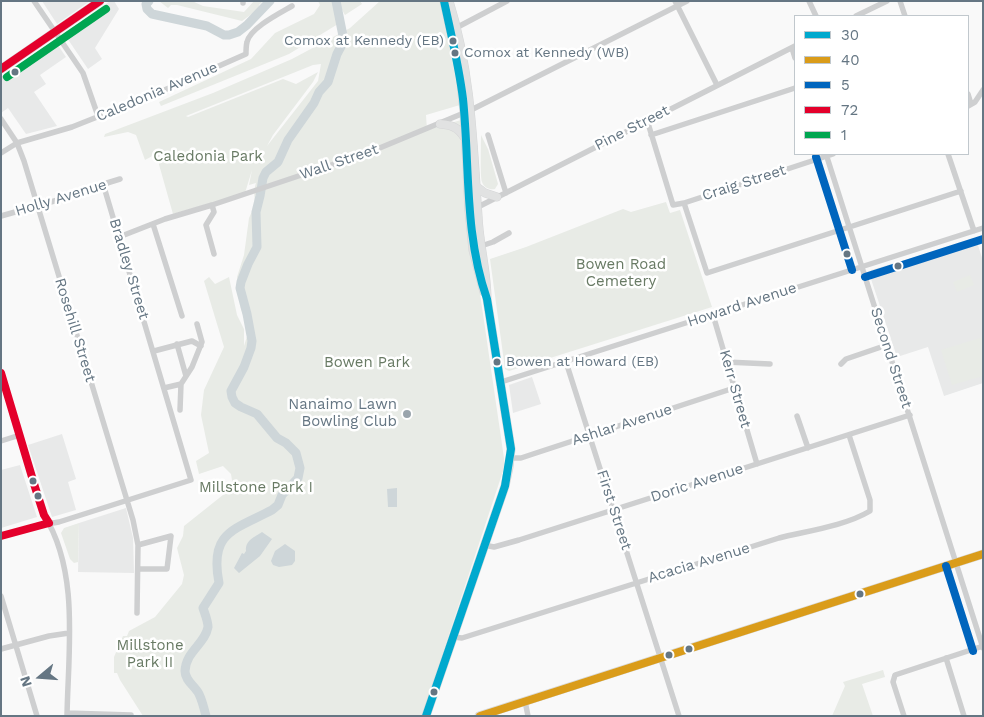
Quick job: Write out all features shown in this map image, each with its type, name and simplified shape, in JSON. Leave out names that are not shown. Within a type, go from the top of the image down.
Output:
[{"type":"main road","points":[[1,70],[100,1]]},
{"type":"main road","points":[[426,716],[504,486],[510,458],[511,441],[487,299],[487,280],[481,246],[464,58],[444,1]]},
{"type":"main road","points":[[449,1],[454,29]]},
{"type":"main road","points":[[468,111],[466,138],[469,210],[474,250],[482,288],[487,299]]},
{"type":"main road","points":[[440,124],[458,128],[466,138]]},
{"type":"main road","points":[[477,186],[485,193],[497,197]]},
{"type":"main road","points":[[479,716],[983,554]]},
{"type":"street","points":[[34,1],[83,73],[98,116]]},
{"type":"street","points":[[454,29],[507,1]]},
{"type":"street","name":"Wall Street","points":[[119,237],[188,211],[277,184],[370,152],[440,124],[676,4],[686,1]]},
{"type":"street","points":[[809,1],[816,15]]},
{"type":"street","points":[[858,15],[887,1]]},
{"type":"street","points":[[900,1],[905,15]]},
{"type":"street","points":[[676,4],[717,85]]},
{"type":"street","name":"Caledonia Avenue","points":[[1,153],[17,143],[60,131],[246,54],[246,42],[250,35],[261,25],[292,6]]},
{"type":"street","name":"Pine Street","points":[[469,210],[794,47]]},
{"type":"street","points":[[651,135],[794,88]]},
{"type":"street","points":[[969,105],[976,102],[983,90]]},
{"type":"street","name":"Rosehill Street","points":[[1,119],[17,143],[24,161],[127,501],[138,545],[137,613]]},
{"type":"street","points":[[647,120],[672,205],[684,204],[707,273],[961,191]]},
{"type":"street","points":[[488,135],[506,193]]},
{"type":"street","name":"Craig Street","points":[[684,204],[826,155]]},
{"type":"street","name":"Second Street","points":[[829,155],[849,227],[983,647]]},
{"type":"street","points":[[948,155],[974,231]]},
{"type":"street","name":"Holly Avenue","points":[[1,216],[104,187],[107,183],[120,178]]},
{"type":"street","name":"Bradley Street","points":[[104,187],[191,480],[127,501]]},
{"type":"street","points":[[212,205],[214,212],[206,225],[214,254]]},
{"type":"street","points":[[153,224],[182,316]]},
{"type":"street","name":"Howard Avenue","points":[[501,382],[983,228]]},
{"type":"street","points":[[481,246],[509,233]]},
{"type":"street","name":"Kerr Street","points":[[713,315],[757,464]]},
{"type":"street","points":[[180,410],[181,384],[202,342],[197,324]]},
{"type":"street","points":[[154,351],[192,341],[200,346]]},
{"type":"street","points":[[177,344],[186,376]]},
{"type":"street","points":[[841,364],[846,359],[887,345]]},
{"type":"street","name":"First Street","points":[[566,362],[679,716]]},
{"type":"street","points":[[726,362],[770,364]]},
{"type":"street","points":[[1,372],[3,384],[44,515],[54,532],[67,576],[69,594],[67,714],[132,715]]},
{"type":"street","points":[[164,388],[181,384]]},
{"type":"street","name":"Ashlar Avenue","points":[[510,458],[521,458],[734,388]]},
{"type":"street","name":"Doric Avenue","points":[[484,545],[496,547],[910,415]]},
{"type":"street","points":[[797,416],[808,448]]},
{"type":"street","points":[[1,440],[20,435]]},
{"type":"street","name":"Acacia Avenue","points":[[453,637],[462,638],[779,538],[826,527],[870,511],[870,500],[849,435]]},
{"type":"street","points":[[1,536],[59,522],[127,501]]},
{"type":"street","points":[[138,545],[171,536],[167,570],[139,569]]},
{"type":"street","points":[[1,596],[37,716]]},
{"type":"street","points":[[1,649],[69,633]]},
{"type":"street","points":[[904,716],[894,687],[894,677],[898,674],[983,647]]},
{"type":"street","points":[[946,658],[964,716]]},
{"type":"street","points":[[526,701],[528,716]]},
{"type":"shaded area","points":[[42,1],[90,1],[57,24]]},
{"type":"shaded area","points":[[110,1],[114,1],[119,9],[95,48],[102,59],[88,69],[65,35]]},
{"type":"shaded area","points":[[55,41],[66,57],[40,75],[46,84],[34,92],[57,126],[26,134],[8,108],[1,113],[1,77]]},
{"type":"shaded area","points":[[976,239],[983,261],[983,383],[944,396],[928,347],[897,357],[869,273],[871,270]]},
{"type":"shaded area","points":[[532,377],[541,404],[513,413],[509,385]]},
{"type":"shaded area","points":[[62,434],[76,479],[68,482],[76,510],[52,517],[28,445]]},
{"type":"shaded area","points":[[20,465],[37,517],[1,528],[1,470]]},
{"type":"shaded area","points":[[397,488],[397,507],[388,507],[387,489]]},
{"type":"shaded area","points":[[126,508],[133,538],[134,573],[78,572],[79,523]]},
{"type":"shaded area","points":[[262,532],[272,539],[260,556],[239,573],[234,568],[242,553],[244,554],[246,551],[247,544]]},
{"type":"shaded area","points":[[285,544],[295,551],[295,561],[292,565],[279,567],[273,565],[271,561],[275,551]]},
{"type":"green space","points":[[159,1],[192,1],[203,6],[244,12],[254,1],[263,1],[259,5],[260,8],[242,21],[177,5],[171,5],[168,8]]},
{"type":"green space","points":[[318,1],[333,1],[338,24],[289,54],[161,106],[159,102],[251,59],[275,33],[314,14],[320,5]]},
{"type":"green space","points":[[340,1],[360,1],[362,4],[345,15]]},
{"type":"green space","name":"Bowen Park","points":[[380,1],[442,1],[459,61],[460,105],[426,115],[427,130],[461,120],[462,170],[505,465],[422,716],[143,716],[117,673],[114,673],[114,657],[123,636],[127,636],[129,631],[155,617],[182,584],[184,575],[177,548],[183,536],[184,526],[233,487],[231,474],[223,466],[199,474],[196,461],[209,453],[201,415],[204,390],[224,347],[204,281],[209,277],[215,284],[229,277],[237,315],[244,329],[244,346],[248,333],[247,324],[241,309],[237,277],[244,255],[249,218],[255,205],[254,190],[256,183],[249,185],[252,170],[245,193],[173,214],[156,154],[145,160],[136,135],[128,132],[104,137],[105,134],[213,93],[292,59],[350,28]],"holes":[[[321,64],[318,81],[267,146],[273,135],[313,82],[318,72],[296,84],[283,79],[188,117],[186,116],[313,65]]]},
{"type":"green space","points":[[481,135],[488,149],[498,184],[495,189],[487,188],[482,182]]},
{"type":"green space","name":"Bowen Road Cemetery","points":[[666,202],[670,213],[680,210],[712,307],[509,371],[505,369],[490,259],[623,209],[631,212]]},
{"type":"green space","points":[[970,275],[974,285],[957,292],[953,282]]},
{"type":"green space","points":[[983,337],[983,376],[952,385],[941,350]]},
{"type":"green space","points":[[79,523],[78,562],[74,563],[70,559],[61,533],[64,528]]},
{"type":"green space","points":[[883,670],[885,677],[862,684],[873,716],[832,716],[845,686],[843,682]]},
{"type":"waterway","points":[[149,1],[146,4],[147,9],[152,14],[207,26],[224,35],[238,32],[270,1]]},
{"type":"waterway","points":[[206,716],[199,694],[185,675],[185,671],[189,658],[208,627],[203,608],[219,583],[217,566],[221,543],[236,528],[272,510],[278,505],[282,495],[298,478],[300,468],[296,453],[286,443],[277,438],[257,414],[235,403],[231,391],[244,367],[251,348],[252,341],[240,288],[248,264],[257,247],[256,212],[263,178],[266,172],[278,162],[288,140],[314,103],[319,92],[328,82],[337,54],[344,41],[336,1]]},
{"type":"transit line","name":"72","points":[[1,69],[100,1]]},
{"type":"transit line","name":"30","points":[[426,716],[505,486],[511,449],[487,299],[480,274],[471,225],[463,99],[444,1]]},
{"type":"transit line","name":"1","points":[[7,77],[106,9]]},
{"type":"transit line","name":"5","points":[[816,157],[852,270]]},
{"type":"transit line","name":"5","points":[[865,277],[983,239]]},
{"type":"transit line","name":"72","points":[[1,373],[35,487],[44,515],[49,523]]},
{"type":"transit line","name":"72","points":[[1,536],[49,523]]},
{"type":"transit line","name":"40","points":[[480,716],[983,554]]},
{"type":"transit line","name":"5","points":[[946,566],[973,651]]},
{"type":"place","name":"Comox at Kennedy (EB)","points":[[453,41]]},
{"type":"place","name":"Comox at Kennedy (WB)","points":[[455,53]]},
{"type":"place","name":"Bowen at Howard (EB)","points":[[497,362]]},
{"type":"place","name":"Nanaimo Lawn Bowling Club","points":[[407,414]]},
{"type":"park label","name":"Caledonia Park","points":[[208,157]]},
{"type":"park label","name":"Millstone Park I","points":[[256,488]]},
{"type":"park label","name":"Millstone Park II","points":[[150,654]]}]
